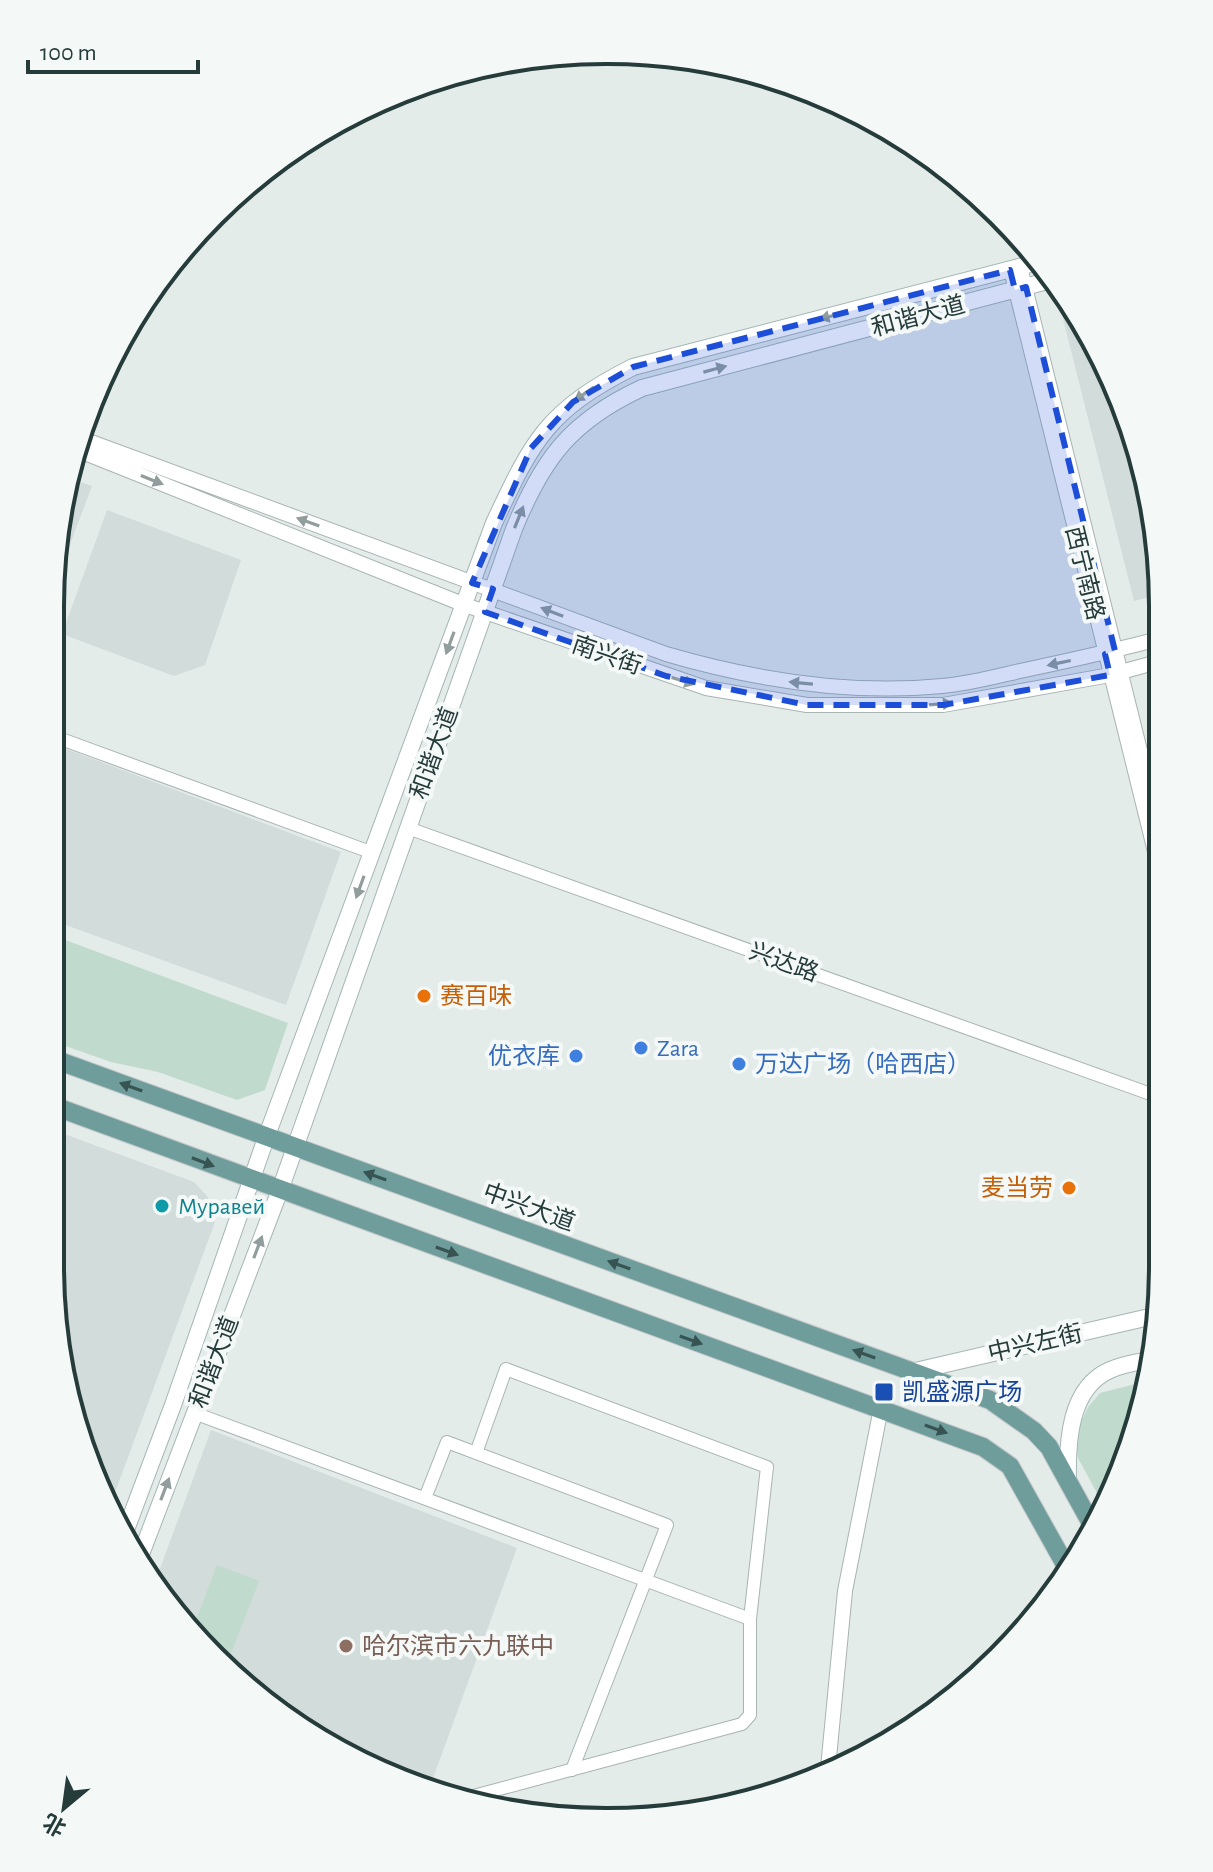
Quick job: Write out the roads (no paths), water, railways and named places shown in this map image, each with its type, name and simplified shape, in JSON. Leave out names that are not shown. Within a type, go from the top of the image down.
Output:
[{"type":"main road","name":"和谐大道","points":[[129,1522],[266,1138],[494,523],[531,448],[558,416],[594,387],[633,367],[1028,265]]},
{"type":"main road","name":"和谐大道","points":[[143,1548],[280,1190],[525,501],[561,443],[602,408],[642,388],[1042,283]]},
{"type":"main road","name":"中兴大道","points":[[64,1063],[990,1400],[1034,1431],[1049,1447],[1087,1516]]},
{"type":"main road","points":[[64,1110],[983,1447],[1010,1466],[1062,1560]]},
{"type":"main road","name":"中兴左街","points":[[911,1372],[1146,1318]]},
{"type":"main road","name":"中兴左街","points":[[1068,1482],[1069,1433],[1091,1384],[1111,1369],[1140,1362]]},
{"type":"street","name":"西宁南路","points":[[1015,269],[1110,652],[1149,826]]},
{"type":"street","name":"南兴街","points":[[90,442],[666,654],[705,666],[785,682],[855,688],[940,686],[1149,642]]},
{"type":"street","name":"南兴街","points":[[86,453],[465,605],[706,688],[807,705],[943,705],[1149,664]]},
{"type":"street","name":"西宁南路","points":[[1115,673],[1149,790]]},
{"type":"street","points":[[64,740],[373,853]]},
{"type":"street","name":"兴达路","points":[[408,828],[1149,1093]]},
{"type":"street","points":[[476,1453],[506,1369],[767,1467],[750,1619],[750,1715],[742,1724],[482,1794]]},
{"type":"street","points":[[829,1760],[845,1591],[881,1408]]},
{"type":"street","points":[[194,1413],[750,1619]]},
{"type":"street","points":[[425,1498],[447,1442],[667,1525],[572,1770]]},
{"type":"place","name":"赛百味","points":[[424,996]]},
{"type":"place","name":"Zara","points":[[641,1048]]},
{"type":"place","name":"优衣库","points":[[576,1056]]},
{"type":"place","name":"万达广场（哈西店）","points":[[739,1064]]},
{"type":"place","name":"麦当劳","points":[[1069,1188]]},
{"type":"place","name":"Муравей","points":[[162,1206]]},
{"type":"place","name":"凯盛源广场","points":[[884,1392]]},
{"type":"place","name":"哈尔滨市六九联中","points":[[346,1646]]}]
